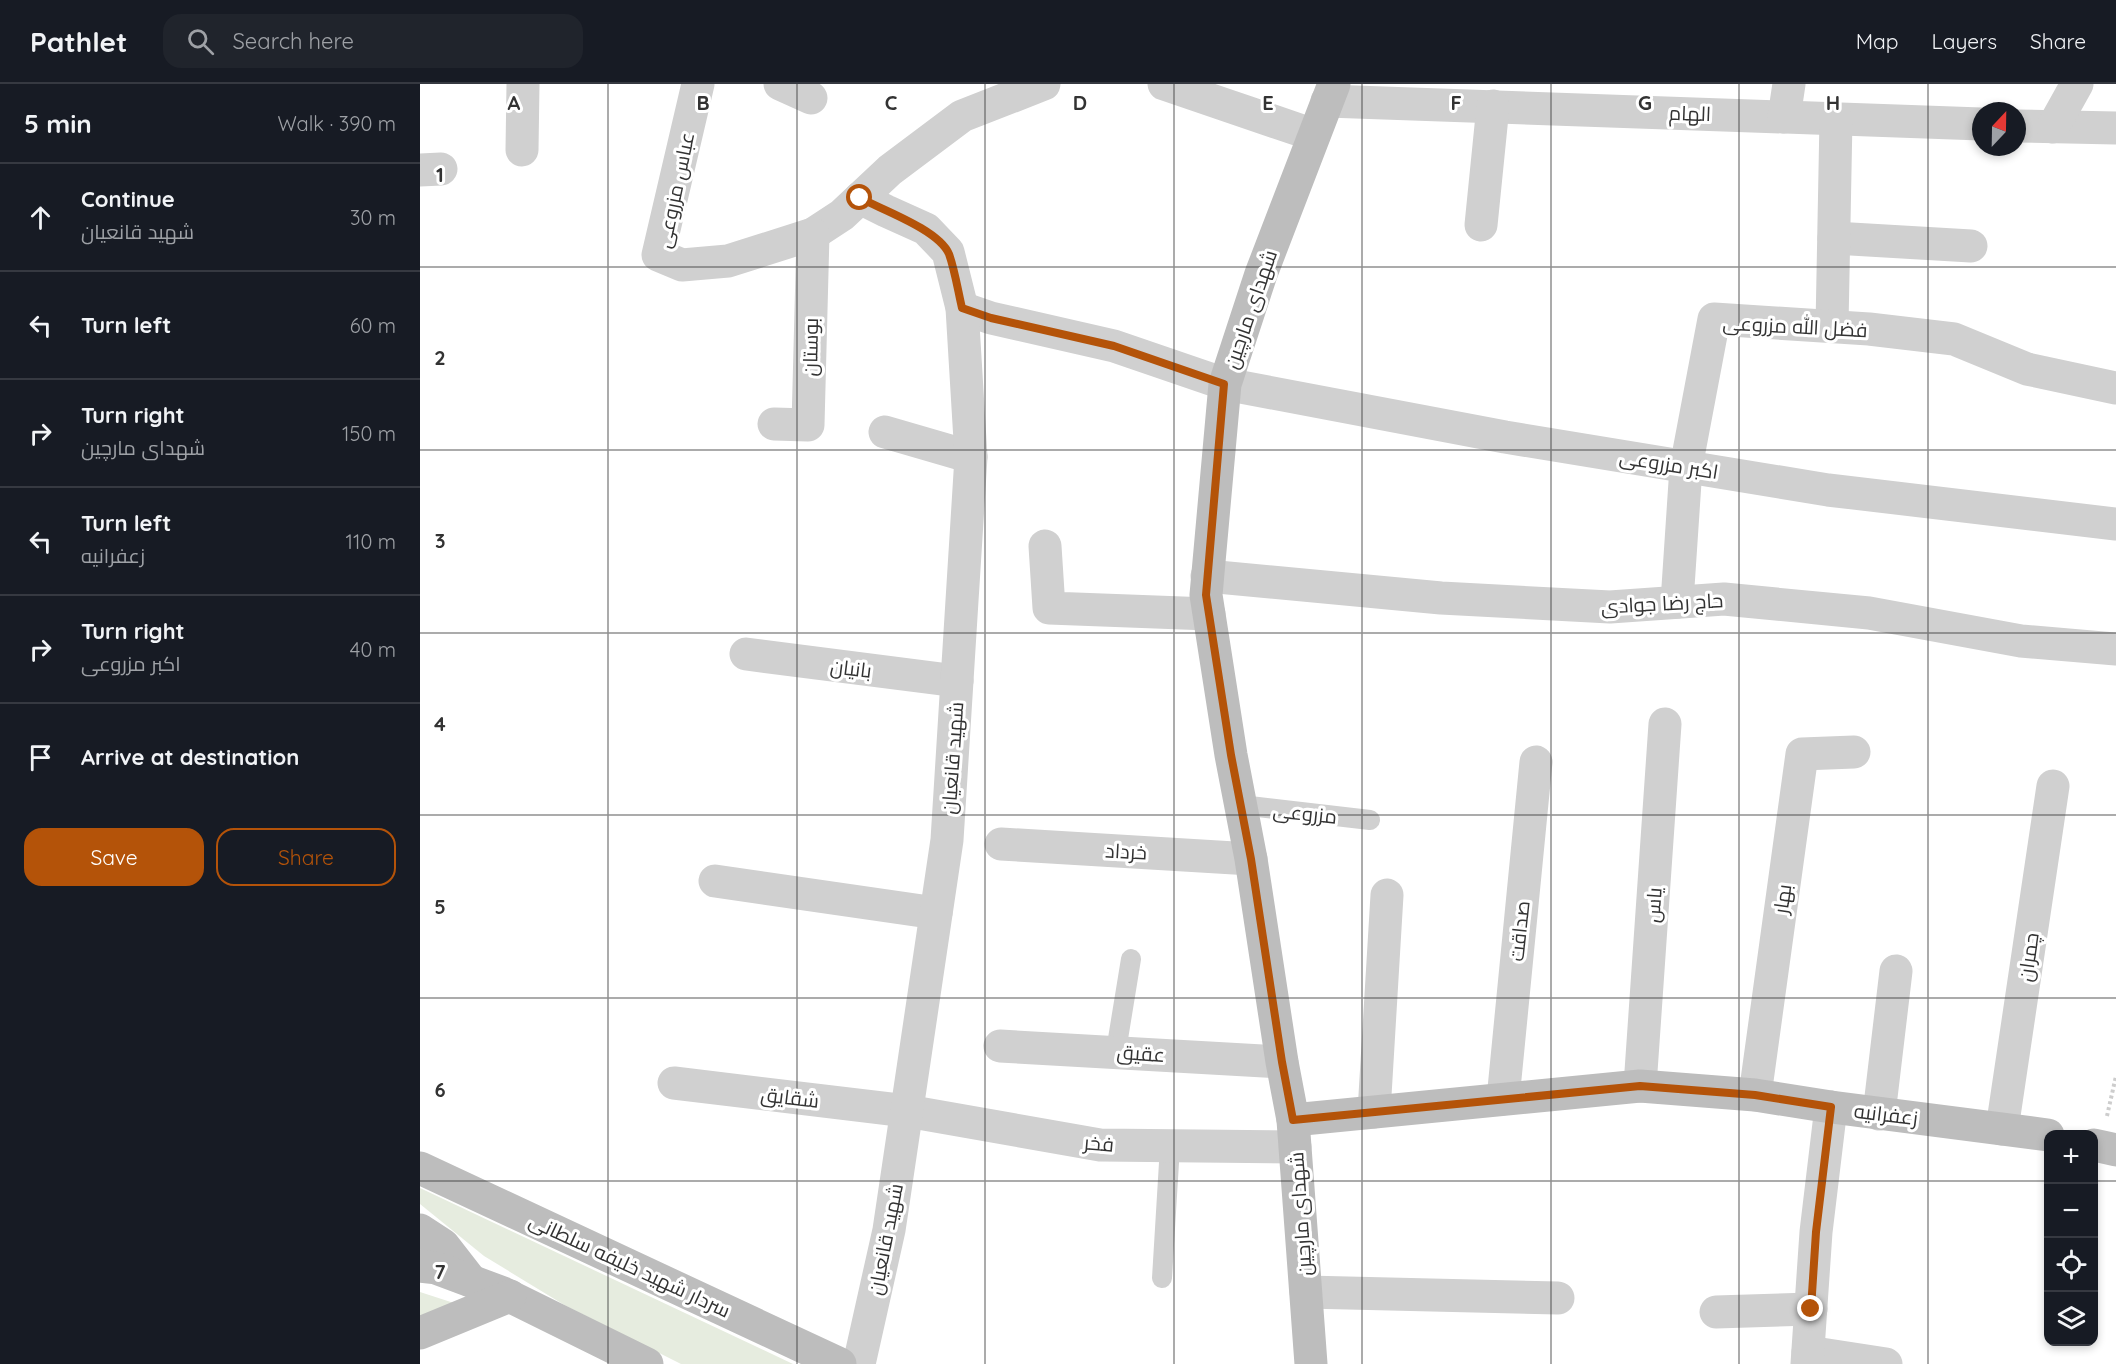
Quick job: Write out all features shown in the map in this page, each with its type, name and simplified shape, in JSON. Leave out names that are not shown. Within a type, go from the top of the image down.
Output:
[{"type":"street","points":[[522,150],[523,84]]},
{"type":"street","name":"عباس مزروعی","points":[[698,84],[658,255],[682,265],[728,261],[813,234],[842,215],[890,170],[962,116],[1044,84]]},
{"type":"street","points":[[780,84],[811,98]]},
{"type":"street","points":[[1164,84],[1314,135]]},
{"type":"street","points":[[1784,117],[1789,84]]},
{"type":"street","points":[[2053,127],[2077,84]]},
{"type":"street","name":"شهدای مارچین","points":[[1311,1364],[1294,1134],[1251,859],[1231,755],[1206,595],[1224,384],[1261,274],[1331,93]]},
{"type":"street","name":"الهام","points":[[1331,93],[1493,106],[1972,124]]},
{"type":"street","points":[[1481,225],[1493,106]]},
{"type":"street","points":[[1832,326],[1836,119]]},
{"type":"street","points":[[2026,126],[2116,128]]},
{"type":"street","name":"شهید قانعیان","points":[[859,1364],[889,1230],[947,840],[971,457],[962,308],[948,252],[926,229],[860,198]]},
{"type":"street","name":"بوستان","points":[[774,424],[808,425],[813,234]]},
{"type":"street","points":[[1834,238],[1971,246]]},
{"type":"street","name":"اکبر مزروعی","points":[[962,308],[991,318],[1114,346],[1224,384],[1505,437],[1828,490],[2116,524]]},
{"type":"street","name":"فضل الله مزروعی","points":[[1677,602],[1686,467],[1714,319],[1832,326],[1954,339],[2027,369],[2116,388]]},
{"type":"street","points":[[885,432],[971,457]]},
{"type":"street","points":[[1045,546],[1049,608],[1209,614]]},
{"type":"street","name":"حاج رضا جوادی","points":[[1207,576],[1440,598],[1610,607],[1724,599],[1869,613],[2021,641],[2116,649]]},
{"type":"street","name":"بانیان","points":[[746,654],[957,681]]},
{"type":"street","name":"یاس","points":[[1640,1086],[1665,724]]},
{"type":"street","name":"بهار","points":[[1755,1095],[1802,754],[1854,752]]},
{"type":"street","name":"صداقت","points":[[1503,1099],[1536,762]]},
{"type":"street","name":"چمران","points":[[2002,1129],[2053,786]]},
{"type":"street","name":"خرداد","points":[[1001,844],[1251,859]]},
{"type":"street","points":[[715,881],[936,913]]},
{"type":"street","points":[[1374,1112],[1387,895]]},
{"type":"street","points":[[1879,1114],[1896,971]]},
{"type":"street","name":"عقیق","points":[[1000,1046],[1282,1062]]},
{"type":"street","name":"شقایق","points":[[674,1083],[907,1111]]},
{"type":"street","name":"زعفرانیه","points":[[1294,1134],[1374,1112],[1640,1086],[1755,1095],[1879,1114],[2044,1134]]},
{"type":"street","points":[[1831,1107],[1816,1232],[1807,1358],[1886,1364]]},
{"type":"street","name":"فخر","points":[[907,1111],[1100,1145],[1170,1146],[1294,1134]]},
{"type":"street","name":"سردار شهید خلیفه سلطانی","points":[[420,1168],[840,1364]]},
{"type":"street","points":[[420,1230],[443,1245],[472,1281]]},
{"type":"street","points":[[420,1266],[436,1268],[510,1296],[648,1364]]},
{"type":"street","points":[[1306,1292],[1558,1298]]},
{"type":"street","points":[[420,1333],[510,1296]]},
{"type":"street","points":[[1716,1312],[1811,1309]]},
{"type":"lane","name":"مزروعی","points":[[1240,805],[1370,820]]},
{"type":"lane","points":[[1116,1051],[1131,959]]},
{"type":"lane","points":[[1162,1278],[1170,1146]]},
{"type":"path","points":[[2103,1147],[2116,1076]]},
{"type":"shaded area","points":[[420,1188],[793,1364],[681,1364],[566,1306],[484,1256],[420,1204]]},
{"type":"shaded area","points":[[420,1292],[460,1305],[420,1321]]},
{"type":"route","points":[[860,198],[926,229],[948,252],[962,308],[991,318],[1114,346],[1224,384],[1206,595],[1293,1120],[1640,1086],[1755,1095],[1831,1107],[1816,1232],[1811,1309]]}]
